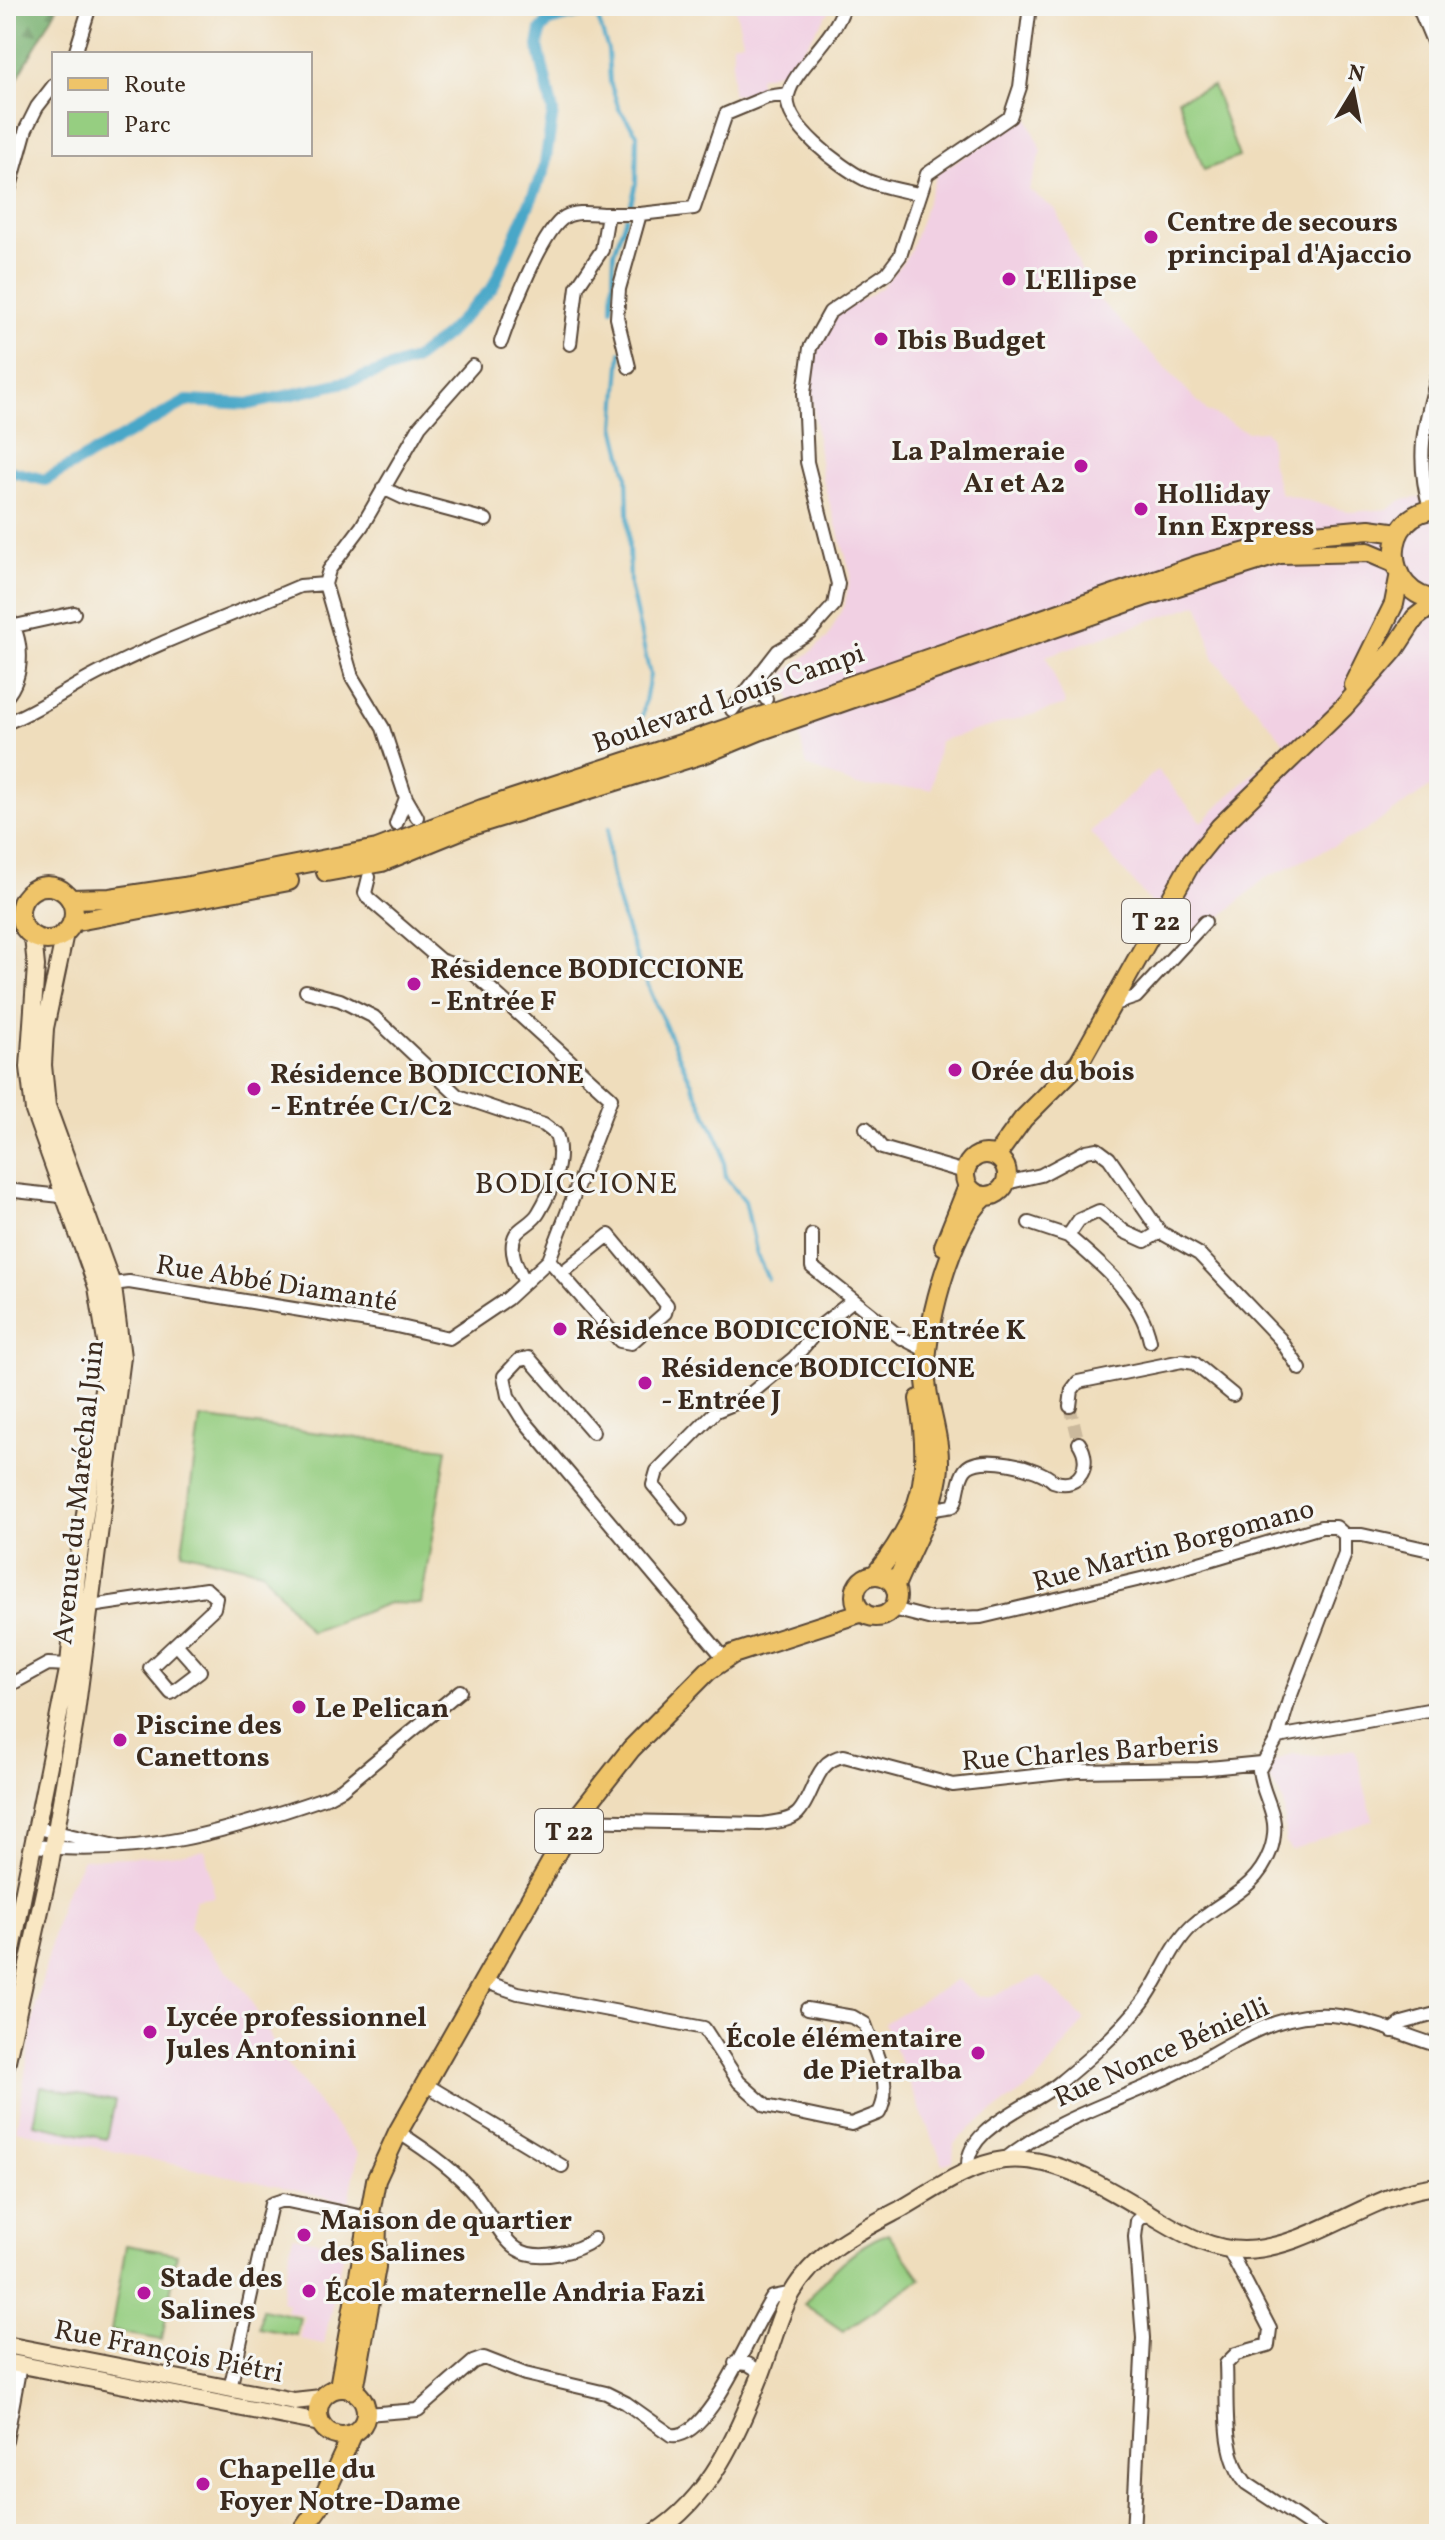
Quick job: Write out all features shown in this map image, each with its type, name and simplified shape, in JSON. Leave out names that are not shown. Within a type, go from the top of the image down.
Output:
[{"type":"main road","points":[[1396,570],[1399,533],[1417,514],[1435,509]]},
{"type":"main road","name":"Boulevard Louis Campi","points":[[70,899],[110,898],[231,879],[377,849],[482,809],[702,737],[1198,565],[1314,534],[1369,529],[1399,533]]},
{"type":"main road","name":"Boulevard Louis Campi","points":[[69,927],[382,862],[468,827],[706,753],[759,731],[1143,597],[1280,554],[1368,552],[1396,570],[1414,593],[1438,600]]},
{"type":"main road","name":"T 22","points":[[1344,707],[1394,604],[1396,570]]},
{"type":"main road","name":"T 22","points":[[996,1156],[1023,1119],[1079,1063],[1191,863],[1220,827],[1344,707],[1394,650],[1415,618],[1438,600]]},
{"type":"main road","points":[[6,928],[50,940],[69,927],[70,899],[64,892],[48,886],[31,890],[14,903],[30,934]]},
{"type":"main road","name":"Avenue du Maréchal Juin","points":[[69,927],[45,1028],[43,1065],[47,1106],[73,1198]]},
{"type":"main road","name":"Avenue du Maréchal Juin","points":[[6,2065],[14,1962],[81,1607],[108,1354],[105,1285],[73,1198],[34,1111],[29,1067],[36,966],[30,934]]},
{"type":"main road","points":[[996,1156],[977,1156],[927,1288],[919,1348],[926,1440],[925,1479],[904,1532],[875,1575],[862,1581],[855,1593],[863,1612],[882,1616],[893,1609],[897,1598],[895,1586],[928,1510],[938,1478],[938,1432],[919,1348],[938,1288],[974,1210],[985,1197],[998,1193],[1006,1183],[1005,1165],[996,1156]]},
{"type":"main road","points":[[966,1179],[985,1197]]},
{"type":"main road","points":[[875,1575],[887,1578],[895,1586]]},
{"type":"main road","name":"Avenue du Maréchal Juin","points":[[6,1980],[54,1841],[84,1666],[81,1607]]},
{"type":"main road","name":"T 22","points":[[346,2389],[368,2218],[376,2180],[398,2132],[575,1820],[631,1749],[708,1671],[725,1659],[863,1612]]},
{"type":"main road","points":[[653,2534],[693,2501],[714,2475],[762,2373],[792,2293],[817,2262],[843,2240],[969,2172],[1004,2160],[1046,2164],[1089,2180],[1187,2236],[1228,2248],[1270,2246],[1385,2201],[1439,2186]]},
{"type":"main road","name":"T 22","points":[[346,2389],[376,2267],[376,2231],[385,2164]]},
{"type":"main road","name":"Rue François Piétri","points":[[6,2345],[294,2401],[321,2398]]},
{"type":"main road","name":"Rue François Piétri","points":[[13,2363],[324,2428]]},
{"type":"main road","points":[[300,2534],[332,2480],[353,2433],[366,2414],[365,2403],[346,2389],[321,2398],[317,2411],[324,2428],[332,2480]]},
{"type":"main road","points":[[324,2428],[340,2436],[353,2433]]},
{"type":"street","points":[[76,52],[90,6]]},
{"type":"street","points":[[844,6],[832,33],[788,94],[788,110],[795,122],[837,163],[867,181],[918,194]]},
{"type":"street","points":[[732,710],[778,651],[826,618],[834,605],[838,584],[807,462],[804,393],[810,348],[830,312],[887,273],[900,256],[927,174],[1010,117],[1020,87],[1030,6]]},
{"type":"street","points":[[1418,6],[1439,56]]},
{"type":"street","points":[[6,201],[26,129],[52,88]]},
{"type":"street","points":[[501,342],[517,298],[555,226],[574,213],[640,214],[694,208],[726,114],[767,97],[788,94]]},
{"type":"street","points":[[570,344],[577,287],[602,250],[608,214]]},
{"type":"street","points":[[629,367],[617,318],[619,289],[640,214]]},
{"type":"street","points":[[417,817],[406,798],[383,728],[352,677],[325,584],[329,570],[362,526],[420,426],[473,366]]},
{"type":"street","points":[[1435,509],[1423,483],[1420,449],[1439,372]]},
{"type":"street","points":[[383,488],[404,498],[486,520]]},
{"type":"street","points":[[6,723],[31,714],[97,674],[140,655],[300,586],[325,584]]},
{"type":"street","points":[[15,626],[74,613]]},
{"type":"street","points":[[6,615],[15,626],[20,672],[6,697]]},
{"type":"street","points":[[755,680],[766,699]]},
{"type":"street","points":[[396,824],[406,798]]},
{"type":"street","points":[[306,991],[340,1000],[374,1017],[458,1096],[544,1125],[556,1134],[560,1159],[538,1214],[516,1235],[513,1259],[525,1282],[549,1260],[611,1098],[471,971],[440,960],[368,898],[365,893],[369,877]]},
{"type":"street","points":[[1112,1005],[1136,997],[1205,922]]},
{"type":"street","points":[[866,1128],[882,1148],[966,1179]]},
{"type":"street","points":[[1006,1183],[1041,1175],[1086,1151],[1097,1149],[1109,1158],[1160,1232],[1199,1254],[1280,1339],[1300,1369]]},
{"type":"street","points":[[6,1190],[73,1198]]},
{"type":"street","points":[[1068,1236],[1079,1220],[1099,1211],[1125,1232],[1145,1241],[1160,1232]]},
{"type":"street","points":[[1029,1223],[1068,1236],[1104,1266],[1146,1325],[1150,1341]]},
{"type":"street","points":[[549,1260],[563,1272],[620,1341],[631,1343],[665,1313],[667,1305],[609,1235],[563,1272]]},
{"type":"street","points":[[812,1235],[812,1267],[852,1301],[919,1348]]},
{"type":"street","name":"Rue Abbé Diamanté","points":[[105,1285],[129,1282],[392,1325],[449,1338],[525,1282]]},
{"type":"street","points":[[681,1519],[653,1485],[657,1471],[716,1411],[743,1400],[794,1358],[824,1323],[852,1301]]},
{"type":"street","points":[[593,1432],[529,1358],[519,1360],[504,1376],[508,1396],[521,1417],[725,1659]]},
{"type":"street","points":[[1070,1406],[1072,1390],[1078,1382],[1182,1361],[1194,1363],[1233,1395]]},
{"type":"street","points":[[928,1510],[953,1506],[966,1468],[975,1462],[1029,1467],[1046,1473],[1053,1481],[1070,1483],[1080,1476],[1086,1465],[1086,1454],[1079,1443]]},
{"type":"street","name":"Rue Martin Borgomano","points":[[893,1609],[932,1619],[981,1617],[1148,1578],[1321,1527],[1336,1527],[1345,1535],[1345,1554],[1278,1737],[1261,1763]]},
{"type":"street","points":[[1345,1535],[1362,1535],[1439,1552]]},
{"type":"street","points":[[81,1607],[206,1589],[216,1598],[214,1608],[177,1645]]},
{"type":"street","points":[[6,1687],[48,1664],[69,1665]]},
{"type":"street","points":[[34,1846],[54,1841],[123,1848],[184,1840],[327,1797],[342,1789],[460,1691]]},
{"type":"street","points":[[1278,1737],[1439,1708]]},
{"type":"street","name":"Rue Charles Barberis","points":[[575,1820],[761,1824],[785,1820],[798,1813],[826,1764],[834,1757],[844,1756],[875,1761],[908,1775],[953,1785],[1078,1771],[1199,1769],[1261,1763]]},
{"type":"street","points":[[969,2172],[968,2155],[985,2130],[1044,2096],[1099,2047],[1142,2003],[1191,1927],[1243,1892],[1260,1875],[1271,1849],[1275,1828],[1273,1807],[1259,1777],[1261,1763]]},
{"type":"street","points":[[38,1828],[54,1841]]},
{"type":"street","points":[[483,1981],[518,1993],[704,2028],[739,2082],[753,2097],[779,2111],[851,2124],[879,2113],[885,2102],[886,2084],[865,2024],[853,2017],[807,2009]]},
{"type":"street","points":[[1392,2031],[1402,2023],[1439,2013]]},
{"type":"street","name":"Rue Nonce Bénielli","points":[[1004,2160],[1030,2138],[1081,2112],[1167,2078],[1258,2030],[1291,2019],[1331,2015],[1357,2019],[1439,2046]]},
{"type":"street","points":[[425,2084],[562,2166]]},
{"type":"street","points":[[398,2132],[444,2165],[474,2192],[517,2249],[534,2254],[581,2249],[594,2239]]},
{"type":"street","points":[[230,2389],[271,2204],[283,2200],[368,2218]]},
{"type":"street","points":[[1133,2534],[1143,2338],[1135,2237],[1137,2221],[1149,2213]]},
{"type":"street","points":[[1228,2248],[1270,2329],[1271,2338],[1268,2345],[1236,2354],[1226,2364],[1231,2454],[1237,2472],[1246,2483],[1323,2534]]},
{"type":"street","points":[[366,2414],[418,2410],[473,2362],[484,2358],[525,2374],[606,2393],[626,2403],[671,2435],[680,2437],[690,2433],[710,2414],[773,2297],[792,2293]]},
{"type":"street","points":[[6,2441],[13,2363]]},
{"type":"street","points":[[735,2363],[748,2364],[762,2373]]},
{"type":"shaded area","points":[[735,6],[833,6],[784,76],[778,72],[759,77],[759,92],[744,96],[732,94],[733,43],[743,41]]},
{"type":"shaded area","points":[[1028,118],[1042,151],[1029,190],[1056,210],[1089,289],[1207,411],[1247,432],[1265,431],[1270,437],[1271,461],[1280,493],[1350,512],[1389,509],[1402,500],[1439,495],[1439,781],[1363,832],[1264,879],[1188,946],[1090,832],[1157,770],[1202,822],[1285,743],[1214,659],[1199,604],[1046,656],[1066,705],[939,741],[932,789],[857,786],[807,766],[784,674],[828,637],[845,603],[851,574],[822,478],[811,384],[817,341],[839,313],[881,288],[909,254],[937,173]]},
{"type":"shaded area","points":[[1355,1749],[1373,1820],[1291,1850],[1285,1842],[1284,1803],[1270,1779],[1268,1769],[1275,1761],[1293,1754],[1315,1756]]},
{"type":"shaded area","name":"Lycée professionnel Jules Antonini","points":[[205,1850],[215,1897],[195,1900],[190,1928],[246,1992],[282,2058],[358,2154],[349,2202],[16,2130],[36,2006],[62,1900],[83,1859]]},
{"type":"shaded area","name":"École élémentaire de Pietralba","points":[[1040,1976],[1085,2020],[1035,2083],[971,2127],[954,2144],[953,2162],[943,2164],[884,2023],[957,1980],[979,1996],[991,1996]]},
{"type":"shaded area","name":"École maternelle Andria Fazi","points":[[293,2236],[344,2246],[324,2344],[299,2339],[304,2315],[286,2311],[288,2303],[281,2301]]},
{"type":"green space","points":[[6,6],[58,6],[6,99]]},
{"type":"green space","points":[[1213,86],[1239,157],[1204,170],[1178,99]]},
{"type":"green space","points":[[200,1418],[447,1449],[421,1604],[389,1603],[310,1632],[262,1571],[182,1552]]},
{"type":"green space","points":[[41,2086],[115,2101],[107,2139],[34,2124]]},
{"type":"green space","points":[[888,2233],[921,2279],[843,2331],[804,2304],[842,2262]]},
{"type":"green space","name":"Stade des Salines","points":[[126,2245],[177,2254],[162,2340],[111,2331]]},
{"type":"green space","points":[[262,2309],[300,2317],[296,2335],[259,2328]]},
{"type":"waterway","points":[[594,6],[608,50],[610,82],[619,109],[637,134],[636,183],[631,204]]},
{"type":"waterway","points":[[6,470],[45,480],[187,401],[251,404],[358,379],[414,360],[446,335],[493,287],[544,170],[553,112],[538,46],[541,30],[549,21],[600,8]]},
{"type":"waterway","points":[[612,309],[614,252],[626,217]]},
{"type":"waterway","points":[[621,352],[615,426],[627,475],[630,585],[650,675],[642,717]]},
{"type":"waterway","points":[[609,828],[609,859],[631,942],[669,1034],[722,1148],[726,1178],[745,1201],[757,1255],[768,1279]]},
{"type":"tunnel","points":[[1070,1406],[1079,1443]]},
{"type":"place","name":"Centre de secours principal d'Ajaccio","points":[[1151,237]]},
{"type":"place","name":"L'Ellipse","points":[[1009,279]]},
{"type":"place","name":"Ibis Budget","points":[[881,339]]},
{"type":"place","name":"La Palmeraie A1 et A2","points":[[1081,466]]},
{"type":"place","name":"Holliday Inn Express","points":[[1141,509]]},
{"type":"place","name":"Résidence BODICCIONE - Entrée F","points":[[414,984]]},
{"type":"place","name":"Orée du bois","points":[[955,1070]]},
{"type":"place","name":"Résidence BODICCIONE - Entrée C1/C2","points":[[254,1089]]},
{"type":"place","name":"Résidence BODICCIONE - Entrée K","points":[[560,1329]]},
{"type":"place","name":"Résidence BODICCIONE - Entrée J","points":[[645,1383]]},
{"type":"place","name":"Le Pelican","points":[[299,1707]]},
{"type":"place","name":"Piscine des Canettons","points":[[120,1740]]},
{"type":"place","name":"Lycée professionnel Jules Antonini","points":[[150,2032]]},
{"type":"place","name":"École élémentaire de Pietralba","points":[[978,2053]]},
{"type":"place","name":"Maison de quartier des Salines","points":[[304,2235]]},
{"type":"place","name":"École maternelle Andria Fazi","points":[[309,2291]]},
{"type":"place","name":"Stade des Salines","points":[[144,2293]]},
{"type":"place","name":"Chapelle du Foyer Notre-Dame","points":[[203,2484]]},
{"type":"district","name":"BODICCIONE","points":[[577,1183]]}]
